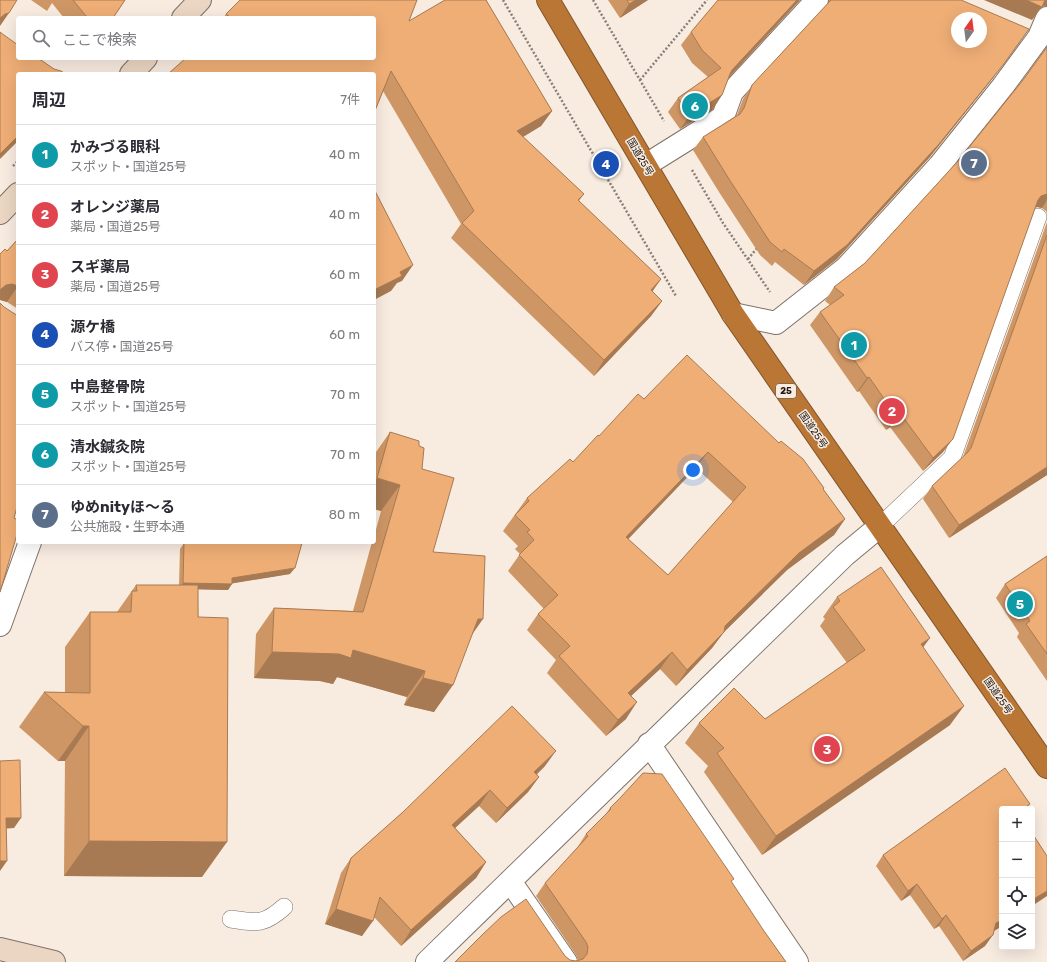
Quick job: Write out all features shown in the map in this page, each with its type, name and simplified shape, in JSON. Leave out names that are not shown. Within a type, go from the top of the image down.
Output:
[{"type":"highway","name":"国道25号","points":[[548,0],[733,314],[1047,767]]},
{"type":"street","points":[[185,16],[200,0]]},
{"type":"street","points":[[646,165],[723,117],[732,92],[817,0]]},
{"type":"street","points":[[733,314],[776,323],[846,268],[940,166],[1044,32],[1017,28]]},
{"type":"street","points":[[133,72],[144,60]]},
{"type":"street","points":[[0,213],[16,196]]},
{"type":"street","points":[[427,962],[649,744],[845,555],[880,526]]},
{"type":"street","points":[[0,625],[29,544]]},
{"type":"street","points":[[649,744],[797,962]]},
{"type":"street","points":[[510,881],[566,962]]},
{"type":"street","points":[[0,949],[54,962]]},
{"type":"lane","points":[[880,526],[952,458],[1038,218]]},
{"type":"lane","points":[[231,919],[250,922],[264,921],[273,916],[284,906]]},
{"type":"path","points":[[503,0],[676,296]]},
{"type":"path","points":[[640,80],[707,0]]},
{"type":"path","points":[[748,259],[763,242]]},
{"type":"building","points":[[0,0],[17,0],[9,13],[0,18]]},
{"type":"building","points":[[73,0],[125,0],[114,16],[86,16]]},
{"type":"building","points":[[240,0],[417,0],[409,21],[445,0],[486,0],[552,111],[517,131],[584,194],[578,200],[661,279],[651,290],[662,301],[604,360],[462,223],[474,211],[391,71],[376,108],[376,72],[170,72],[184,60],[376,60],[376,16],[229,16],[226,14]]},
{"type":"building","points":[[627,0],[636,0],[629,4]]},
{"type":"building","points":[[718,0],[797,0],[732,70],[722,95],[690,115],[678,98],[721,68],[702,50],[691,32]]},
{"type":"building","points":[[831,0],[961,0],[1029,29],[1003,65],[939,144],[847,245],[814,271],[784,249],[782,252],[770,242],[703,137],[740,114],[744,108],[752,85]]},
{"type":"building","points":[[1026,0],[1045,0],[1042,7]]},
{"type":"building","points":[[0,32],[16,44],[16,60],[41,60],[54,69],[63,72],[16,72],[16,138],[0,154]]},
{"type":"building","points":[[1047,47],[1047,194],[1041,196],[1038,200],[953,439],[933,458],[900,413],[896,416],[869,377],[867,378],[820,312],[844,295],[834,287],[865,263],[958,161],[1023,80]]},
{"type":"building","points":[[376,193],[413,265],[400,272],[402,276],[376,289]]},
{"type":"building","points":[[1047,235],[1047,467],[959,525],[932,486],[971,448]]},
{"type":"building","points":[[16,241],[16,285],[6,285],[0,291],[0,254],[5,249],[7,251]]},
{"type":"building","points":[[0,303],[16,315],[16,510],[14,518],[16,519],[16,538],[0,592]]},
{"type":"building","points":[[687,355],[779,443],[781,441],[803,459],[845,519],[799,553],[725,626],[724,632],[687,670],[672,652],[628,693],[637,702],[618,720],[559,656],[570,646],[538,614],[558,595],[519,555],[534,540],[527,532],[530,530],[515,515],[529,501],[527,498],[570,459],[573,462],[638,394],[644,399]],"holes":[[[708,452],[746,487],[668,575],[626,537]]]},
{"type":"building","points":[[390,432],[419,441],[419,446],[424,448],[422,469],[454,478],[433,552],[485,556],[483,619],[478,619],[453,685],[423,678],[425,671],[353,650],[351,658],[339,654],[272,652],[274,608],[363,612],[400,485],[377,478]]},
{"type":"building","points":[[184,544],[302,544],[295,568],[232,578],[232,584],[183,583]]},
{"type":"building","points":[[1047,556],[1047,654],[1026,624],[1030,621],[1005,584]]},
{"type":"building","points":[[881,567],[930,638],[921,644],[964,706],[776,836],[717,753],[724,748],[699,723],[734,688],[765,719],[865,650],[833,607],[840,601],[837,597]]},
{"type":"building","points":[[136,585],[198,585],[198,617],[228,618],[227,842],[89,841],[89,726],[83,726],[44,692],[90,693],[90,612],[131,612],[132,591],[137,591]]},
{"type":"building","points":[[512,706],[556,751],[534,772],[539,777],[507,808],[490,790],[452,825],[486,862],[411,930],[380,897],[373,921],[336,909],[351,858],[403,812]]},
{"type":"building","points":[[20,760],[21,818],[6,818],[7,861],[0,861],[0,761]]},
{"type":"building","points":[[1005,768],[1030,804],[1027,806],[999,806],[999,922],[996,923],[993,935],[971,951],[946,915],[942,919],[917,884],[908,891],[883,855]]},
{"type":"building","points":[[643,773],[662,774],[734,879],[731,881],[786,962],[455,962],[501,917],[526,899],[565,956],[570,960],[576,961],[583,959],[587,954],[588,947],[586,942],[545,883],[588,836],[586,834]]},
{"type":"building","points":[[1035,838],[1047,856],[1047,891],[1035,898]]},
{"type":"place","name":"清水鍼灸院","points":[[695,106]]},
{"type":"place","name":"ゆめnityほ〜る","points":[[974,163]]},
{"type":"place","name":"源ケ橋","points":[[606,164]]},
{"type":"place","name":"かみづる眼科","points":[[854,345]]},
{"type":"place","name":"オレンジ薬局","points":[[892,411]]},
{"type":"place","name":"中島整骨院","points":[[1020,604]]},
{"type":"place","name":"スギ薬局","points":[[827,749]]}]
